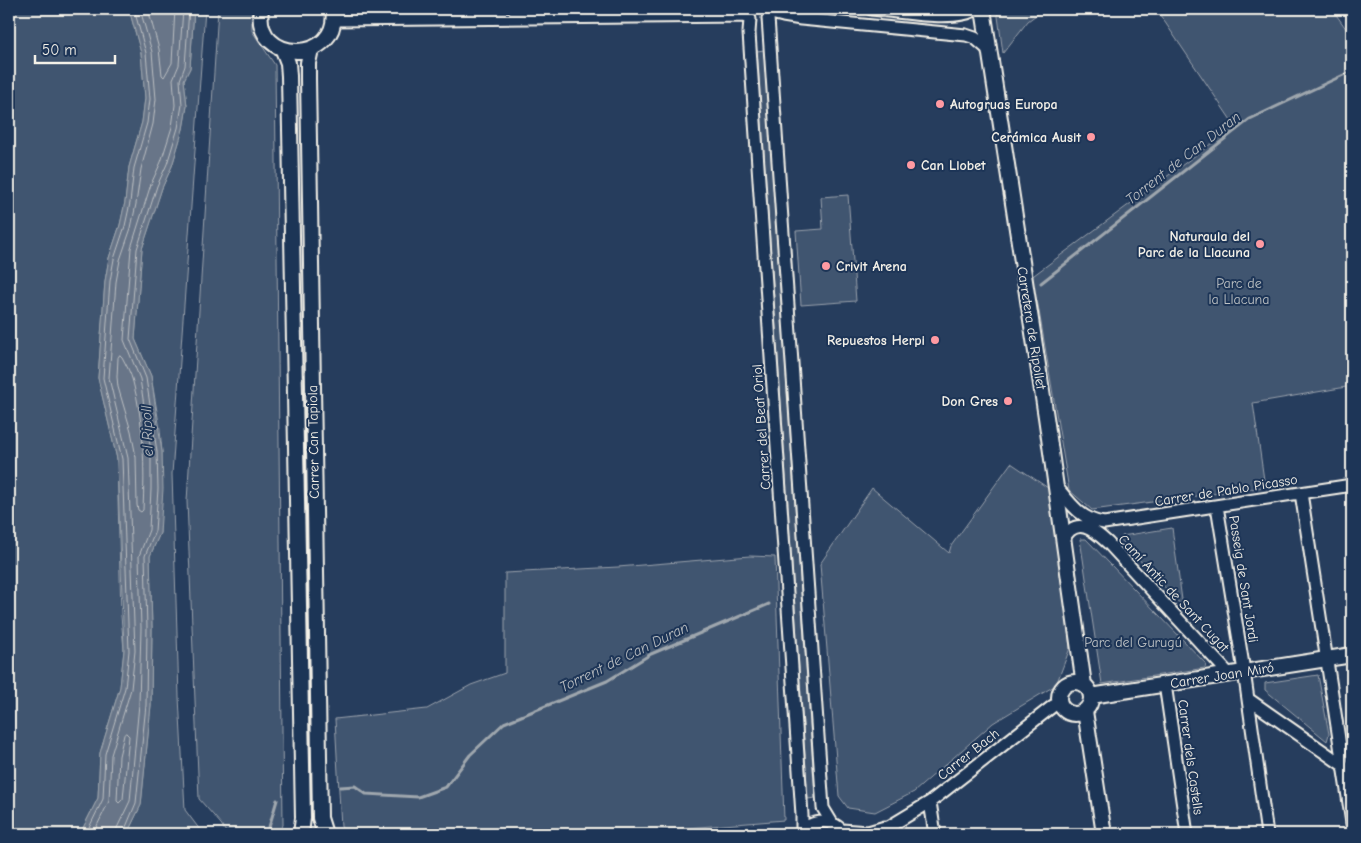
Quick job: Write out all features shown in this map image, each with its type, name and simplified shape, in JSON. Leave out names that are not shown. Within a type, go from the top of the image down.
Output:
[{"type":"street","points":[[261,9],[261,25],[271,41],[283,50],[300,52],[311,49],[326,38],[333,15],[747,15],[761,21],[770,13]]},
{"type":"street","points":[[871,9],[947,16],[968,14],[976,9]]},
{"type":"street","name":"Carretera de Ripollet","points":[[983,9],[1087,691]]},
{"type":"street","points":[[770,13],[783,16],[966,35],[975,38],[990,51]]},
{"type":"street","points":[[770,13],[823,808],[832,823],[844,832]]},
{"type":"street","name":"Carrer del Beat Oriol","points":[[747,15],[801,798],[801,834]]},
{"type":"street","name":"Carrer Can Tapiola","points":[[311,49],[308,63],[308,79],[314,551],[320,818],[325,834]]},
{"type":"street","name":"Carrer Can Tapiola","points":[[283,50],[288,63],[289,86],[304,818],[301,834]]},
{"type":"street","name":"Carrer de Pablo Picasso","points":[[1063,540],[1067,534],[1076,528],[1100,528],[1217,506],[1352,485]]},
{"type":"street","name":"Carrer de Pablo Picasso","points":[[1056,486],[1079,513],[1100,528]]},
{"type":"street","points":[[1302,493],[1327,659],[1348,769],[1352,823]]},
{"type":"street","name":"Passeig de Sant Jordi","points":[[1217,506],[1244,671],[1267,834]]},
{"type":"street","name":"Camí Antic de Sant Cugat","points":[[1100,528],[1108,543],[1229,674]]},
{"type":"street","name":"Carretera de Ripollet","points":[[1066,685],[1079,648]]},
{"type":"street","name":"Carrer Joan Miró","points":[[1087,691],[1165,684],[1352,655]]},
{"type":"street","points":[[1073,682],[1079,683],[1087,691],[1090,705],[1085,711],[1071,714],[1064,710],[1060,703],[1060,692],[1066,685],[1073,682]]},
{"type":"street","name":"Carrer dels Castells","points":[[1165,684],[1187,834]]},
{"type":"street","points":[[1248,699],[1348,769]]},
{"type":"street","name":"Carrer Bach","points":[[877,834],[930,802],[1053,706],[1060,703]]},
{"type":"street","points":[[1085,711],[1104,834]]},
{"type":"street","points":[[930,802],[935,834]]},
{"type":"street","name":"Carrer del Beat Oriol","points":[[801,834],[811,824],[821,821],[832,823]]},
{"type":"street","name":"Carrer Bach","points":[[844,832],[868,832],[892,826]]},
{"type":"green space","points":[[9,9],[129,9],[141,53],[145,98],[142,122],[129,167],[120,225],[109,258],[105,281],[98,378],[117,459],[121,616],[124,650],[120,687],[100,753],[98,798],[80,834],[9,834]]},
{"type":"green space","points":[[194,9],[205,9],[172,474],[179,697],[185,810],[203,834],[127,834],[141,805],[151,705],[152,628],[150,556],[160,533],[162,452],[160,429],[151,376],[135,339],[142,249],[162,188],[172,166],[183,129],[187,106],[184,80],[190,68]]},
{"type":"green space","points":[[218,9],[252,9],[252,31],[275,65],[283,825],[278,834],[227,834],[221,824],[199,799],[187,501]]},
{"type":"green space","points":[[739,9],[740,14],[339,18],[339,11]]},
{"type":"green space","points":[[997,9],[1044,9],[1028,21],[1003,53]]},
{"type":"green space","name":"Parc de la Llacuna","points":[[1156,9],[1332,9],[1352,37],[1352,386],[1253,403],[1265,487],[1092,510],[1069,490],[1038,305],[1030,278],[1235,126]]},
{"type":"green space","points":[[764,50],[815,798],[808,799],[757,51]]},
{"type":"green space","name":"Crivit Arena","points":[[848,195],[856,301],[801,305],[796,231],[823,229],[821,197]]},
{"type":"green space","points":[[1011,463],[1051,490],[1070,648],[1056,685],[993,723],[914,792],[875,812],[848,808],[839,796],[820,564],[872,488],[949,553],[951,546]]},
{"type":"green space","points":[[1172,528],[1183,607],[1121,540],[1122,536]]},
{"type":"green space","name":"Parc del Gurugú","points":[[1080,539],[1086,539],[1206,664],[1205,668],[1102,684]]},
{"type":"green space","points":[[750,556],[775,557],[784,820],[614,834],[349,834],[341,827],[335,719],[427,709],[471,685],[505,673],[505,573],[618,567]]},
{"type":"green space","points":[[1318,675],[1329,734],[1327,741],[1265,690],[1265,683]]},
{"type":"water","name":"el Ripoll","points":[[129,9],[194,9],[190,68],[184,80],[187,106],[183,129],[172,166],[162,188],[142,249],[135,339],[151,376],[162,452],[163,489],[160,533],[150,556],[152,628],[151,705],[141,805],[127,834],[80,834],[98,798],[100,753],[120,687],[124,650],[117,459],[98,378],[105,281],[109,258],[120,225],[129,167],[142,122],[145,98],[141,53]]},
{"type":"waterway","name":"Torrent de Can Duran","points":[[1041,283],[1250,119],[1352,71]]},
{"type":"waterway","name":"Torrent de Can Duran","points":[[340,787],[355,786],[366,794],[418,797],[446,787],[470,755],[504,723],[607,681],[651,654],[769,604]]},
{"type":"waterway","name":"Torrent de Can Duran","points":[[267,834],[277,800]]},
{"type":"place","name":"Autogruas Europa","points":[[940,104]]},
{"type":"place","name":"Cerámica Ausit","points":[[1091,137]]},
{"type":"place","name":"Can Llobet","points":[[911,165]]},
{"type":"place","name":"Naturaula del Parc de la Llacuna","points":[[1260,244]]},
{"type":"place","name":"Crivit Arena","points":[[826,266]]},
{"type":"place","name":"Repuestos Herpi","points":[[935,340]]},
{"type":"place","name":"Don Gres","points":[[1008,401]]}]
